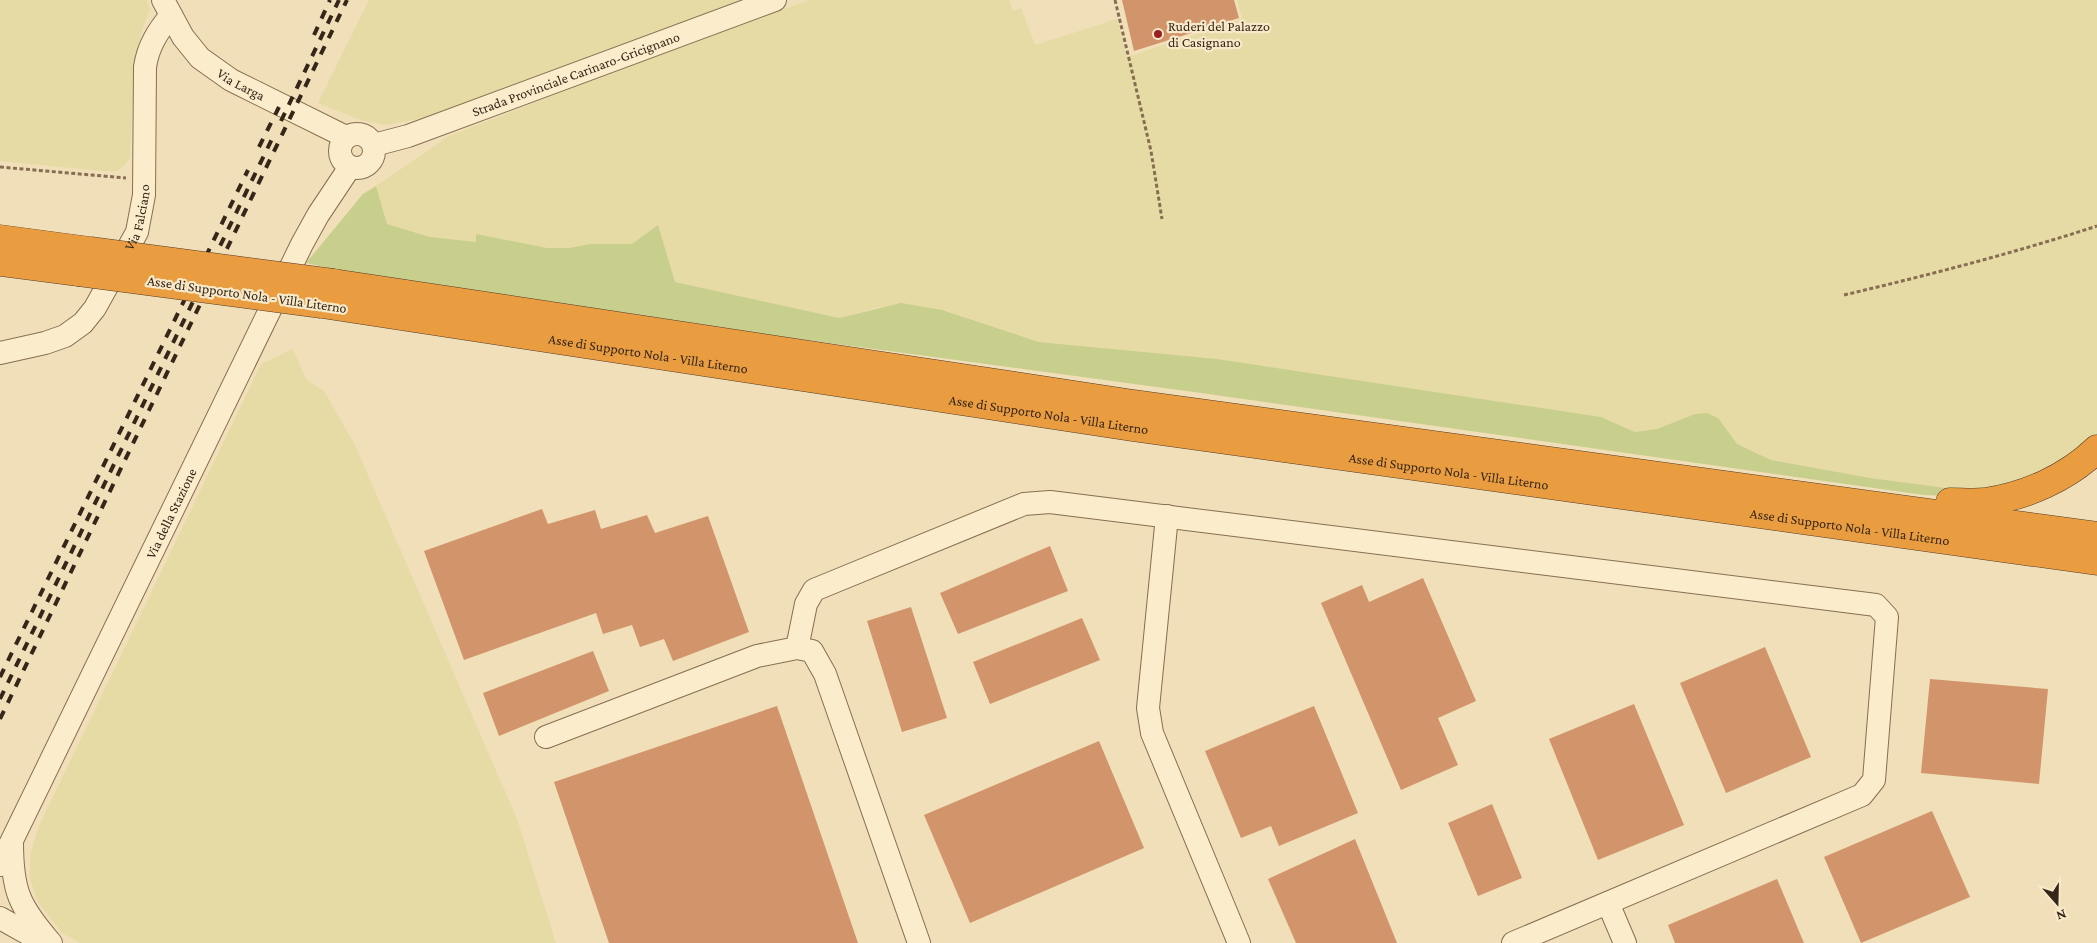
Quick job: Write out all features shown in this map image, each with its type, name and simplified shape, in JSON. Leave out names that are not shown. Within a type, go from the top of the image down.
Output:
[{"type":"highway","name":"Asse di Supporto Nola - Villa Literno","points":[[0,239],[85,262]]},
{"type":"highway","name":"Asse di Supporto Nola - Villa Literno","points":[[0,262],[85,262],[328,293],[2097,536]]},
{"type":"highway","name":"Asse di Supporto Nola - Villa Literno","points":[[328,293],[1132,427],[2097,561]]},
{"type":"highway","points":[[1864,504],[1985,502],[2028,491],[2061,477],[2097,449]]},
{"type":"highway","points":[[1984,545],[2097,567]]},
{"type":"street","name":"Strada Provinciale Carinaro-Gricignano","points":[[374,145],[408,136],[775,0]]},
{"type":"street","name":"Via Larga","points":[[167,7],[183,37],[200,58],[231,80],[346,138],[351,134],[367,136],[374,145]]},
{"type":"street","name":"Via Falciano","points":[[0,352],[45,344],[65,336],[83,323],[95,308],[137,232],[144,195],[144,67],[147,53],[167,7]]},
{"type":"street","points":[[346,138],[342,142],[340,153],[342,159],[350,167],[362,168],[372,161],[374,145]]},
{"type":"street","name":"Via della Stazione","points":[[0,865],[302,244],[318,215],[350,167]]},
{"type":"street","points":[[797,648],[806,604],[814,590],[1024,504],[1050,502],[1876,605],[1888,617],[1874,780],[1862,795],[1513,943]]},
{"type":"street","points":[[1167,516],[1148,708],[1152,733],[1239,943]]},
{"type":"street","points":[[546,737],[757,656],[797,648],[812,651],[825,674],[919,943]]},
{"type":"street","points":[[12,841],[12,865],[18,894],[29,917],[51,943]]},
{"type":"street","points":[[1608,903],[1625,943]]},
{"type":"street","points":[[0,918],[46,943]]},
{"type":"path","points":[[1115,0],[1151,151],[1162,220]]},
{"type":"path","points":[[0,167],[144,180]]},
{"type":"path","points":[[1844,295],[1934,273],[2047,242],[2097,226]]},
{"type":"shaded area","points":[[0,0],[147,0],[150,9],[143,27],[134,65],[130,157],[125,165],[117,171],[0,161]]},
{"type":"shaded area","points":[[369,0],[743,0],[423,118],[386,125],[360,120],[318,103]]},
{"type":"shaded area","points":[[809,0],[1009,0],[1013,11],[1021,8],[1035,45],[1117,19],[1127,57],[1242,19],[1237,0],[2097,0],[2097,440],[2058,471],[1985,492],[1961,490],[1869,478],[1771,460],[1737,444],[1695,414],[1657,429],[1635,432],[1601,417],[1217,359],[1039,342],[942,310],[879,307],[839,318],[675,282],[632,244],[590,244],[569,248],[547,248],[476,235],[476,242],[430,237],[387,224],[376,186],[449,136],[610,73]]},
{"type":"shaded area","points":[[293,349],[306,379],[324,391],[355,445],[517,819],[556,943],[80,943],[62,933],[38,902],[30,879],[30,856],[38,828],[261,364]]},
{"type":"green space","points":[[376,186],[387,224],[430,237],[476,242],[476,234],[547,248],[569,248],[590,244],[632,244],[658,225],[675,282],[839,318],[901,303],[942,310],[1039,342],[1217,359],[1601,417],[1635,432],[1657,429],[1695,414],[1707,413],[1718,418],[1737,444],[1771,460],[1870,478],[1985,492],[2022,484],[2058,471],[2091,447],[2097,440],[2097,447],[2080,462],[2060,474],[2039,483],[1993,493],[1946,496],[1924,495],[1201,393],[421,288],[306,263],[363,194]]},
{"type":"building","name":"Ruderi del Palazzo di Casignano","points":[[1122,0],[1234,0],[1239,18],[1134,51]]},
{"type":"building","points":[[542,509],[548,524],[595,510],[601,529],[647,515],[655,533],[708,516],[749,632],[673,661],[664,639],[640,647],[632,625],[603,634],[596,613],[464,660],[424,551]]},
{"type":"building","points":[[1050,546],[1068,591],[958,634],[940,593]]},
{"type":"building","points":[[1423,578],[1476,701],[1438,718],[1458,765],[1401,790],[1321,603],[1362,585],[1369,602]]},
{"type":"building","points":[[911,607],[947,718],[902,732],[867,621]]},
{"type":"building","points":[[1082,618],[1100,660],[990,704],[973,662]]},
{"type":"building","points":[[1765,647],[1811,757],[1726,793],[1680,683]]},
{"type":"building","points":[[593,651],[609,691],[499,736],[483,693]]},
{"type":"building","points":[[1930,679],[2048,689],[2039,784],[1921,773]]},
{"type":"building","points":[[1634,704],[1684,825],[1598,860],[1549,739]]},
{"type":"building","points":[[777,706],[858,943],[609,943],[554,782]]},
{"type":"building","points":[[1314,706],[1358,813],[1279,846],[1271,826],[1241,838],[1205,751]]},
{"type":"building","points":[[1099,741],[1144,848],[970,923],[924,815]]},
{"type":"building","points":[[1492,804],[1522,878],[1478,896],[1448,823]]},
{"type":"building","points":[[1932,811],[1970,897],[1861,943],[1824,857]]},
{"type":"building","points":[[1355,839],[1397,943],[1296,943],[1268,879]]},
{"type":"building","points":[[1777,879],[1804,943],[1675,943],[1668,925]]},
{"type":"railway","points":[[314,35],[330,0]]},
{"type":"railway","points":[[281,121],[339,0]]},
{"type":"railway","points":[[0,719],[347,0]]},
{"type":"railway","points":[[259,147],[279,107]]},
{"type":"railway","points":[[0,699],[272,139]]},
{"type":"railway","points":[[0,677],[248,170]]},
{"type":"place","name":"Ruderi del Palazzo di Casignano","points":[[1158,34]]}]
